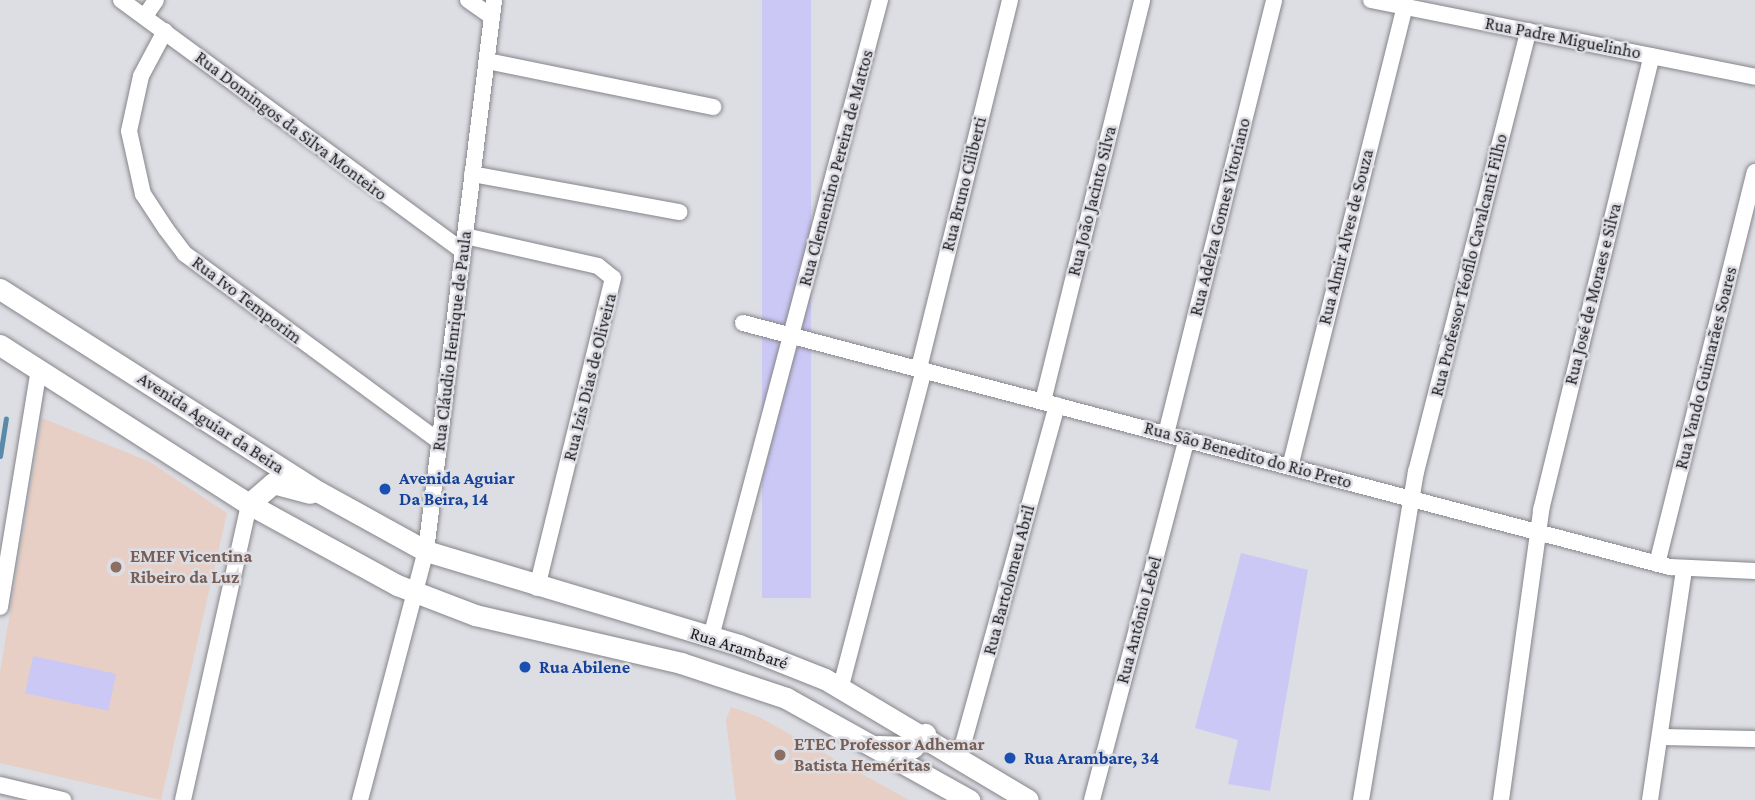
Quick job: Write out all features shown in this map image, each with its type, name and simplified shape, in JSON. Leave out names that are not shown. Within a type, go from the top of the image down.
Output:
[{"type":"main road","name":"Avenida Aguiar da Beira","points":[[0,289],[319,492],[426,551]]},
{"type":"main road","points":[[0,345],[248,504],[416,593]]},
{"type":"main road","points":[[248,504],[273,483],[319,492]]},
{"type":"main road","name":"Rua Arambaré","points":[[426,551],[537,588],[711,637],[841,686],[960,755],[1028,800]]},
{"type":"main road","name":"Rua Arambaré","points":[[416,593],[475,615],[730,678],[786,698],[969,800]]},
{"type":"main road","points":[[869,744],[913,747],[925,734]]},
{"type":"street","name":"Rua Domingos da Silva Monteiro","points":[[121,0],[464,244]]},
{"type":"street","points":[[145,16],[156,0]]},
{"type":"street","points":[[468,0],[492,17]]},
{"type":"street","name":"Rua Cláudio Henrique de Paula","points":[[360,800],[426,551],[494,0]]},
{"type":"street","name":"Rua Clementino Pereira de Mattos","points":[[711,637],[880,0]]},
{"type":"street","name":"Rua Bruno Ciliberti","points":[[841,686],[1010,0]]},
{"type":"street","name":"Rua João Jacinto Silva","points":[[1050,403],[1142,0]]},
{"type":"street","name":"Rua Adelza Gomes Vitoriano","points":[[1166,434],[1274,0]]},
{"type":"street","name":"Rua Padre Miguelinho","points":[[1371,0],[1755,77]]},
{"type":"street","name":"Rua Almir Alves de Souza","points":[[1290,467],[1405,7]]},
{"type":"street","name":"Rua Ivo Temporim","points":[[165,31],[141,76],[129,131],[143,194],[166,229],[185,254],[439,441]]},
{"type":"street","name":"Rua Professor Téofilo Cavalcanti Filho","points":[[1361,800],[1410,498],[1528,31]]},
{"type":"street","name":"Rua José de Moraes e Silva","points":[[1501,800],[1538,533],[1652,56]]},
{"type":"street","points":[[486,61],[713,107]]},
{"type":"street","name":"Rua Vando Guimarães Soares","points":[[1657,564],[1755,172]]},
{"type":"street","points":[[472,174],[680,212]]},
{"type":"street","name":"Rua Izis Dias de Oliveira","points":[[464,244],[598,266],[613,278],[537,588]]},
{"type":"street","name":"Rua São Benedito do Rio Preto","points":[[743,323],[1657,564],[1684,569],[1755,571]]},
{"type":"street","points":[[0,607],[39,370]]},
{"type":"street","name":"Rua Bartolomeu Abril","points":[[960,755],[1050,403]]},
{"type":"street","name":"Rua Antônio Lebel","points":[[1092,800],[1186,439]]},
{"type":"street","points":[[183,800],[248,504]]},
{"type":"street","points":[[1650,800],[1684,569]]},
{"type":"street","points":[[1660,737],[1755,738]]},
{"type":"street","points":[[0,785],[63,800]]},
{"type":"shaded area","points":[[762,0],[811,0],[811,598],[762,598]]},
{"type":"shaded area","name":"EMEF Vicentina Ribeiro da Luz","points":[[42,418],[150,462],[227,513],[161,800],[0,763],[0,673]]},
{"type":"shaded area","points":[[1241,553],[1308,570],[1270,791],[1228,784],[1238,740],[1195,728]]},
{"type":"shaded area","points":[[33,656],[116,674],[108,711],[25,693]]},
{"type":"shaded area","name":"ETEC Professor Adhemar Batista Heméritas","points":[[731,707],[757,716],[909,800],[736,800],[726,720]]},
{"type":"waterway","points":[[0,456],[6,418]]},
{"type":"place","name":"Avenida Aguiar Da Beira, 14","points":[[385,489]]},
{"type":"place","name":"EMEF Vicentina Ribeiro da Luz","points":[[116,567]]},
{"type":"place","name":"Rua Abilene","points":[[525,667]]},
{"type":"place","name":"ETEC Professor Adhemar Batista Heméritas","points":[[780,755]]},
{"type":"place","name":"Rua Arambare, 34","points":[[1010,758]]}]
